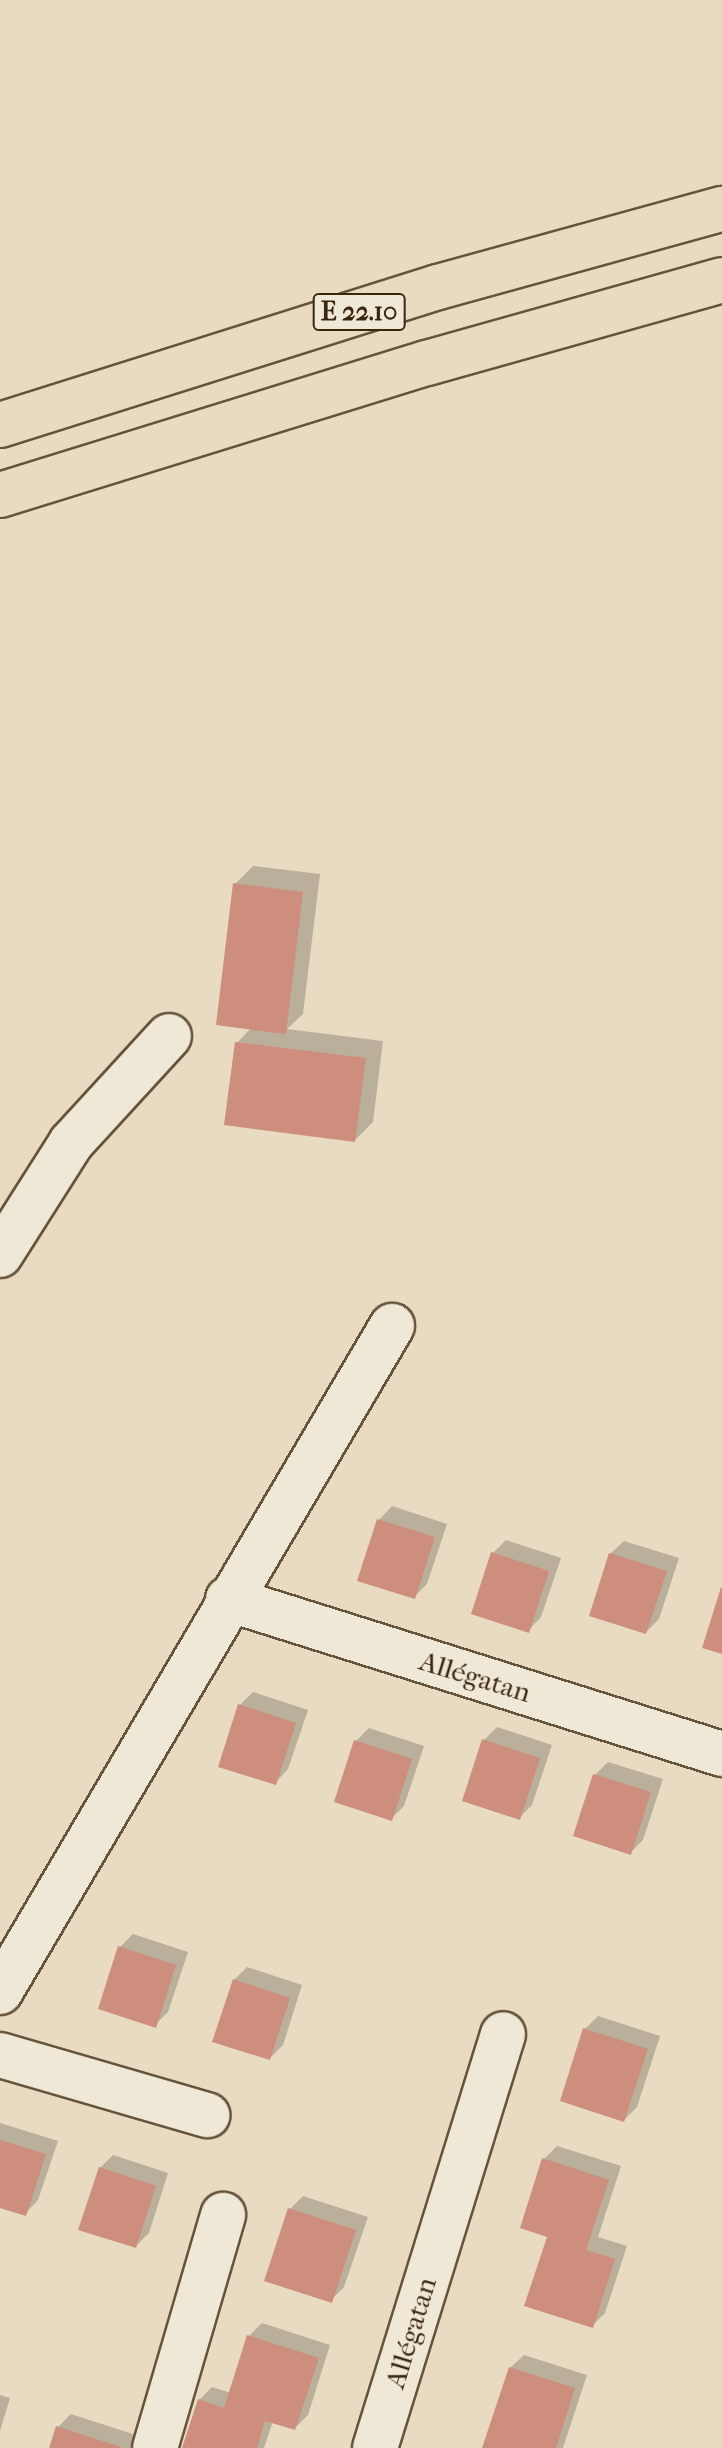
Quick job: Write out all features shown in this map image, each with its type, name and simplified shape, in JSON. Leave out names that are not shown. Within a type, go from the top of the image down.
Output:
[{"type":"highway","name":"E 22.10","points":[[0,425],[438,287],[722,209]]},
{"type":"highway","name":"E 22.10","points":[[0,495],[427,363],[722,280]]},
{"type":"street","points":[[0,1255],[71,1143],[169,1036]]},
{"type":"street","points":[[0,1992],[228,1599],[392,1326]]},
{"type":"street","name":"Allégatan","points":[[228,1599],[722,1754]]},
{"type":"street","name":"Allégatan","points":[[375,2448],[503,2034]]},
{"type":"street","points":[[0,2055],[207,2115]]},
{"type":"street","points":[[155,2448],[223,2215]]},
{"type":"building","points":[[233,883],[303,892],[286,1034],[216,1025]]},
{"type":"building","points":[[235,1042],[366,1058],[355,1142],[224,1125]]},
{"type":"building","points":[[377,1519],[435,1537],[415,1599],[357,1581]]},
{"type":"building","points":[[491,1552],[549,1571],[529,1633],[471,1614]]},
{"type":"building","points":[[609,1553],[667,1571],[646,1634],[589,1616]]},
{"type":"building","points":[[722,1588],[722,1654],[702,1648]]},
{"type":"building","points":[[238,1704],[296,1723],[276,1785],[218,1767]]},
{"type":"building","points":[[482,1739],[540,1758],[520,1820],[462,1801]]},
{"type":"building","points":[[354,1740],[412,1759],[392,1821],[334,1802]]},
{"type":"building","points":[[593,1774],[651,1792],[631,1855],[573,1836]]},
{"type":"building","points":[[118,1946],[176,1965],[156,2028],[98,2009]]},
{"type":"building","points":[[233,1979],[290,1998],[270,2060],[212,2042]]},
{"type":"building","points":[[583,2028],[648,2049],[624,2122],[560,2101]]},
{"type":"building","points":[[0,2140],[46,2154],[26,2216],[0,2208]]},
{"type":"building","points":[[542,2158],[609,2180],[586,2250],[615,2259],[593,2328],[524,2306],[547,2237],[520,2228]]},
{"type":"building","points":[[99,2167],[156,2186],[136,2248],[78,2230]]},
{"type":"building","points":[[288,2208],[356,2230],[332,2303],[264,2281]]},
{"type":"building","points":[[247,2335],[319,2358],[295,2430],[265,2421],[257,2448],[182,2448],[198,2399],[224,2408]]},
{"type":"building","points":[[509,2367],[575,2388],[556,2448],[482,2448]]},
{"type":"building","points":[[56,2426],[121,2447],[121,2448],[49,2448]]}]
